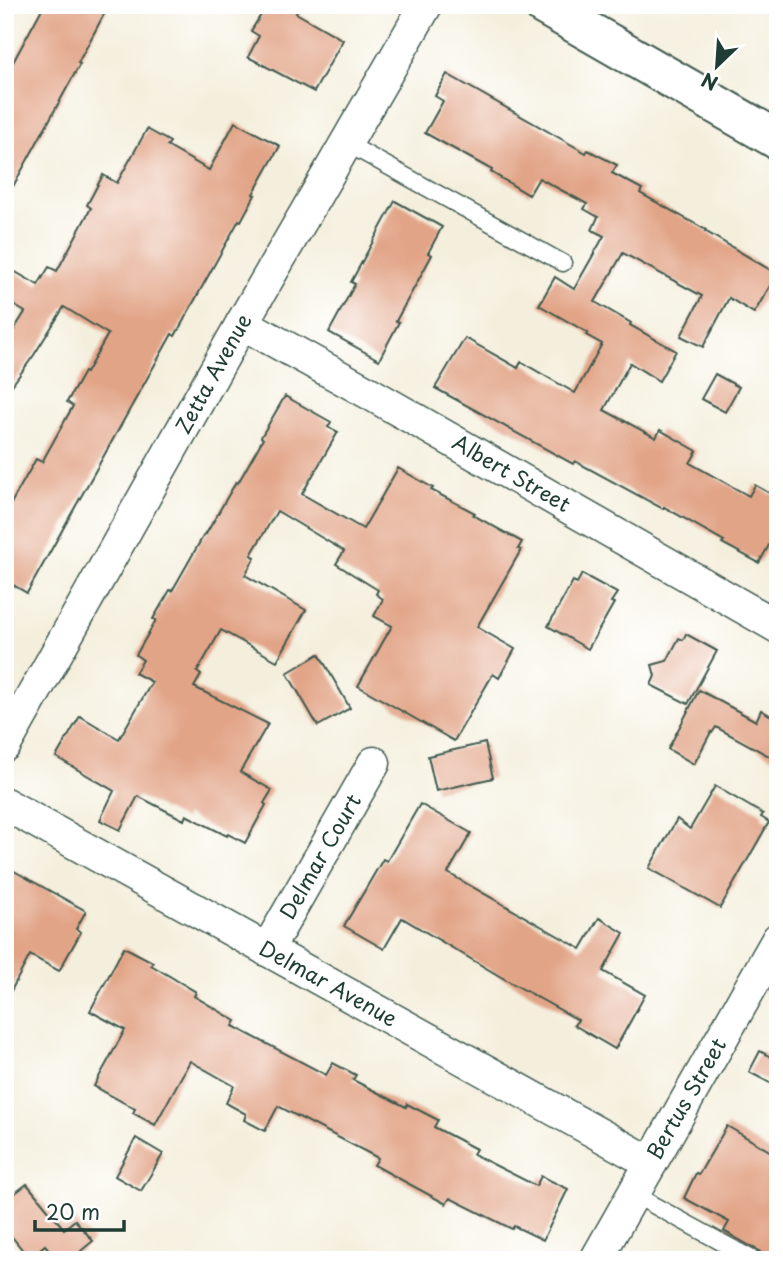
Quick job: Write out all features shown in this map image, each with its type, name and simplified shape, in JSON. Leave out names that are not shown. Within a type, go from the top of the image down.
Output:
[{"type":"street","name":"Zetta Avenue","points":[[5,745],[242,323],[425,5]]},
{"type":"street","points":[[543,5],[778,140]]},
{"type":"street","name":"Albert Street","points":[[242,323],[778,627]]},
{"type":"street","name":"Delmar Court","points":[[267,950],[374,763]]},
{"type":"street","name":"Delmar Avenue","points":[[5,804],[651,1163]]},
{"type":"street","name":"Bertus Street","points":[[596,1260],[778,939]]},
{"type":"lane","points":[[346,143],[563,263]]},
{"type":"lane","points":[[633,1194],[754,1260]]},
{"type":"building","points":[[44,5],[109,5],[5,201],[5,77]]},
{"type":"building","points":[[267,5],[301,5],[296,13],[343,40],[314,92],[248,57],[259,36],[251,31]]},
{"type":"building","points":[[447,74],[586,153],[588,150],[617,165],[612,173],[642,189],[640,193],[777,274],[754,313],[729,298],[703,347],[681,336],[702,296],[623,253],[595,302],[676,351],[659,381],[630,363],[604,410],[656,438],[660,430],[697,451],[690,463],[749,496],[755,485],[778,498],[778,529],[759,563],[664,507],[663,509],[575,461],[573,464],[435,388],[465,338],[518,368],[521,362],[575,393],[602,344],[539,305],[555,277],[574,289],[604,236],[592,230],[598,217],[584,209],[587,204],[539,178],[529,195],[491,172],[492,170],[425,133],[443,101],[435,96]]},
{"type":"building","points":[[235,122],[280,146],[241,221],[239,220],[175,336],[172,334],[27,593],[5,580],[5,514],[36,459],[42,462],[73,406],[67,402],[108,334],[64,307],[5,395],[5,344],[25,312],[5,300],[5,266],[38,285],[49,267],[57,271],[91,208],[87,205],[103,175],[117,183],[147,129],[170,142],[167,146],[209,170]]},
{"type":"building","points":[[395,201],[442,227],[428,253],[432,255],[396,321],[399,322],[379,360],[329,332],[355,284],[351,282]]},
{"type":"building","points":[[715,374],[739,387],[725,412],[701,399]]},
{"type":"building","points":[[285,396],[331,422],[328,427],[338,432],[302,494],[363,529],[398,468],[522,542],[518,549],[521,550],[477,627],[515,649],[499,678],[493,674],[454,741],[358,686],[392,626],[374,616],[383,599],[376,594],[378,590],[336,564],[344,551],[277,511],[251,555],[255,557],[245,575],[306,610],[277,661],[221,630],[197,672],[201,675],[194,687],[268,724],[240,772],[272,790],[264,803],[266,805],[245,843],[186,815],[184,820],[138,796],[120,830],[100,820],[114,791],[56,757],[80,716],[119,739],[152,682],[135,673],[143,660],[136,655],[156,620],[153,619],[236,482],[238,483]]},
{"type":"building","points":[[582,574],[617,593],[588,649],[548,626],[573,581],[577,583]]},
{"type":"building","points":[[686,634],[717,651],[688,704],[651,685],[655,676],[652,665],[667,661],[679,638],[683,640]]},
{"type":"building","points":[[319,654],[350,708],[318,726],[287,673]]},
{"type":"building","points":[[699,690],[756,721],[761,710],[778,720],[778,761],[716,727],[694,764],[668,749]]},
{"type":"building","points":[[485,743],[493,778],[436,791],[428,756]]},
{"type":"building","points":[[715,786],[763,814],[761,817],[769,822],[720,908],[649,868],[677,819],[690,829]]},
{"type":"building","points":[[420,804],[471,833],[448,873],[581,949],[599,918],[624,933],[603,971],[645,995],[615,1049],[574,1025],[578,1020],[402,918],[384,949],[344,926],[383,859],[387,861]]},
{"type":"building","points":[[5,866],[86,911],[76,929],[81,932],[59,971],[30,955],[5,1002]]},
{"type":"building","points":[[124,947],[153,962],[151,965],[196,992],[194,996],[236,1021],[233,1026],[326,1075],[333,1063],[356,1075],[353,1080],[438,1120],[434,1127],[476,1149],[473,1154],[536,1186],[541,1176],[568,1189],[543,1240],[514,1226],[512,1229],[450,1198],[446,1204],[374,1165],[378,1158],[278,1106],[265,1131],[244,1120],[246,1114],[226,1103],[234,1086],[190,1061],[155,1125],[133,1113],[135,1109],[94,1086],[125,1030],[90,1011]]},
{"type":"building","points":[[760,1051],[778,1061],[778,1087],[749,1072]]},
{"type":"building","points":[[727,1126],[778,1156],[778,1260],[764,1260],[759,1251],[724,1231],[729,1222],[684,1198],[696,1173],[699,1174]]},
{"type":"building","points":[[136,1138],[163,1154],[141,1191],[115,1176]]},
{"type":"building","points":[[27,1184],[64,1229],[75,1220],[93,1241],[70,1260],[58,1260],[45,1245],[29,1258],[5,1228],[5,1201]]}]
